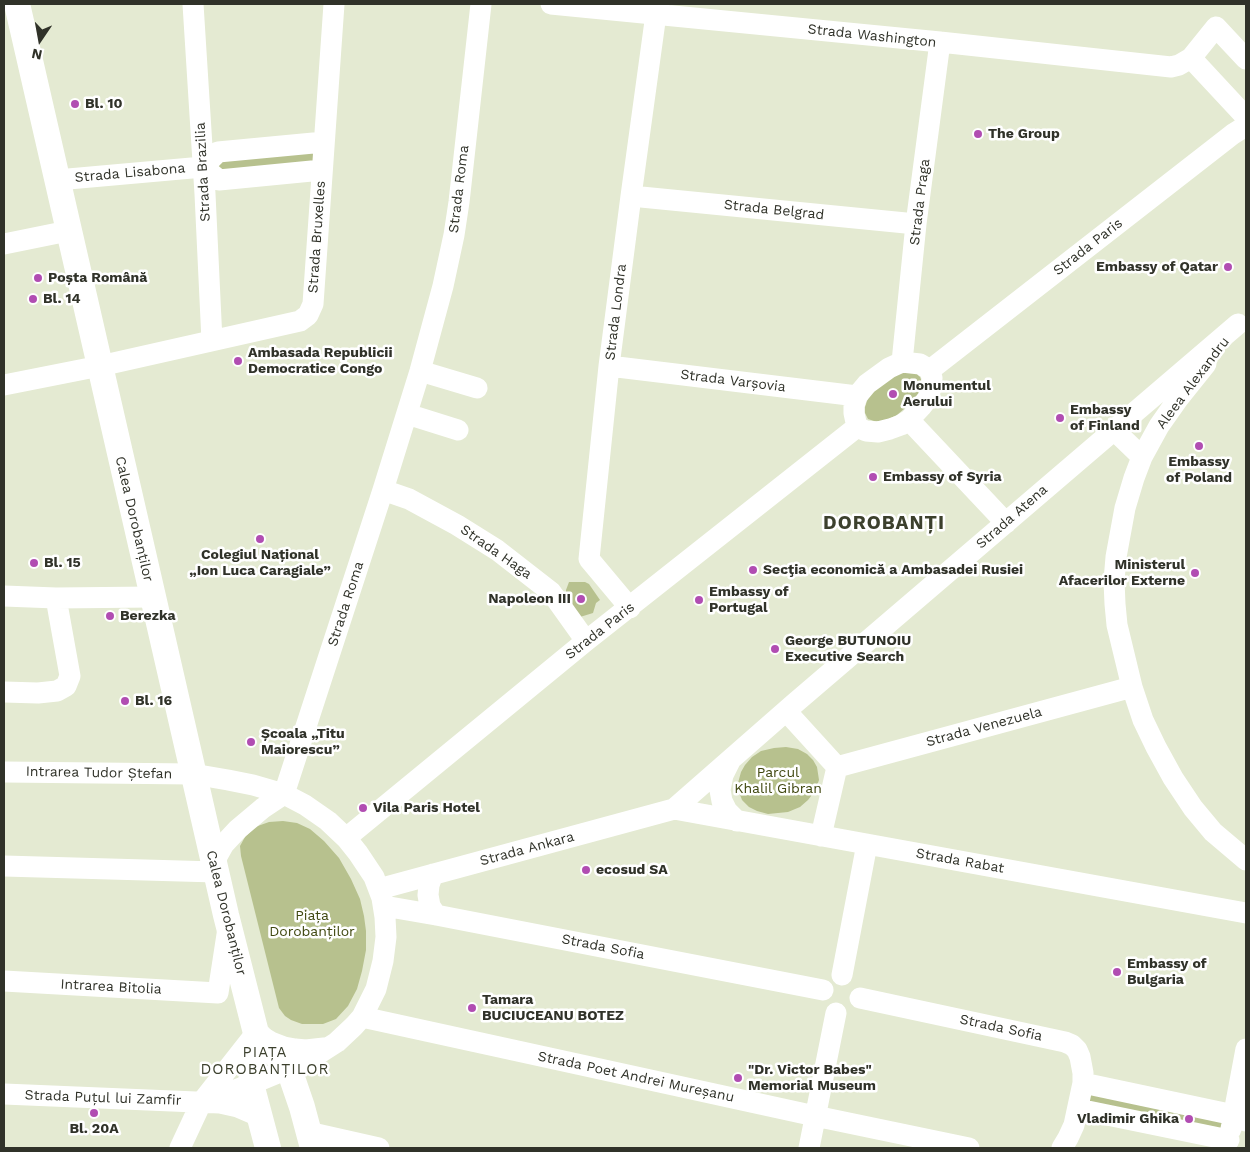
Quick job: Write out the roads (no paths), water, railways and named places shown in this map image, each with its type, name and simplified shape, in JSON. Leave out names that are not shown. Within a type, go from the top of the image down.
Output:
[{"type":"main road","name":"Calea Dorobanților","points":[[16,4],[228,924],[256,1034],[251,1084],[268,1148]]},
{"type":"main road","name":"Calea Dorobanților","points":[[256,1034],[289,1069],[311,1140]]},
{"type":"street","name":"Strada Brazilia","points":[[193,4],[212,340]]},
{"type":"street","name":"Strada Bruxelles","points":[[4,385],[100,366],[300,321],[308,315],[313,304],[334,4]]},
{"type":"street","name":"Strada Roma","points":[[284,794],[407,414],[442,286],[454,235],[459,202],[481,4]]},
{"type":"street","name":"Strada Washington","points":[[551,4],[657,9],[1171,67],[1191,58],[1216,28],[1246,59]]},
{"type":"street","name":"Strada Londra","points":[[630,608],[589,560],[609,366],[657,9]]},
{"type":"street","name":"Strada Praga","points":[[902,362],[916,224],[940,42]]},
{"type":"street","points":[[1191,58],[1246,117]]},
{"type":"street","name":"Strada Paris","points":[[930,370],[1233,134],[1246,126]]},
{"type":"street","name":"Strada Lisabona","points":[[57,180],[203,167],[218,152],[324,142]]},
{"type":"street","name":"Strada Lisabona","points":[[203,167],[219,180],[322,170]]},
{"type":"street","name":"Strada Belgrad","points":[[631,196],[916,224]]},
{"type":"street","points":[[4,244],[68,230]]},
{"type":"street","name":"Strada Atena","points":[[674,809],[1242,320]]},
{"type":"street","name":"Aleea Alexandru","points":[[1242,320],[1178,399],[1159,426],[1142,457],[1125,508],[1117,547],[1114,581],[1117,625],[1132,687],[1143,720],[1178,786],[1193,808],[1214,832],[1246,860]]},
{"type":"street","points":[[902,362],[920,364],[930,370],[932,378],[928,398],[909,420],[901,425],[878,432],[857,428],[854,406],[857,396],[867,384],[888,368],[902,362]]},
{"type":"street","name":"Strada Varșovia","points":[[609,366],[857,396]]},
{"type":"street","points":[[420,371],[477,388]]},
{"type":"street","points":[[407,414],[458,430]]},
{"type":"street","points":[[909,420],[1006,523]]},
{"type":"street","name":"Strada Paris","points":[[346,838],[586,641],[857,428]]},
{"type":"street","points":[[1114,430],[1142,457]]},
{"type":"street","name":"Strada Haga","points":[[383,490],[409,499],[457,525],[497,550],[551,592],[586,641]]},
{"type":"street","points":[[4,596],[56,598],[152,597]]},
{"type":"street","points":[[4,692],[38,693],[57,691],[66,686],[70,676],[56,598]]},
{"type":"street","name":"Strada Venezuela","points":[[837,767],[1132,687]]},
{"type":"street","points":[[786,711],[837,767],[821,836]]},
{"type":"street","points":[[730,760],[723,776],[720,790],[722,801],[727,811],[737,821]]},
{"type":"street","name":"Intrarea Tudor Ștefan","points":[[4,772],[194,774]]},
{"type":"street","points":[[194,774],[253,785],[284,794],[305,805],[328,821],[346,838],[367,866],[381,898],[386,938],[376,989],[362,1017],[345,1035],[309,1060],[201,1103]]},
{"type":"street","points":[[4,866],[215,867],[224,844],[238,829],[262,808],[284,794]]},
{"type":"street","name":"Strada Rabat","points":[[674,809],[1246,913]]},
{"type":"street","name":"Strada Ankara","points":[[381,898],[433,874],[674,809]]},
{"type":"street","points":[[842,976],[867,844]]},
{"type":"street","points":[[433,874],[428,895],[430,906],[436,915]]},
{"type":"street","name":"Strada Sofia","points":[[381,898],[436,915],[822,990]]},
{"type":"street","name":"Intrarea Bitolia","points":[[4,981],[218,992],[228,924]]},
{"type":"street","points":[[837,976],[842,976],[852,979],[856,983],[860,992],[860,998],[858,1004],[848,1012],[836,1013],[824,1002],[822,990],[828,981],[837,976]]},
{"type":"street","name":"Strada Sofia","points":[[860,998],[1066,1042],[1077,1050],[1083,1073],[1078,1109]]},
{"type":"street","points":[[810,1148],[836,1013]]},
{"type":"street","name":"Strada Poet Andrei Mureșanu","points":[[362,1017],[969,1148]]},
{"type":"street","points":[[180,1148],[201,1103],[256,1034],[284,1047],[295,1049],[306,1050],[330,1047]]},
{"type":"street","points":[[1062,1148],[1074,1125],[1078,1109],[1228,1144],[1242,1121],[1246,1049]]},
{"type":"street","points":[[1083,1083],[1242,1121]]},
{"type":"street","name":"Strada Puțul lui Zamfir","points":[[4,1094],[229,1104],[249,1110],[259,1116]]},
{"type":"street","points":[[311,1140],[379,1148]]},
{"type":"place","name":"Bl. 10","points":[[75,104]]},
{"type":"place","name":"The Group","points":[[978,134]]},
{"type":"place","name":"Embassy of Qatar","points":[[1228,267]]},
{"type":"place","name":"Poșta Română","points":[[38,278]]},
{"type":"place","name":"Bl. 14","points":[[33,299]]},
{"type":"place","name":"Ambasada Republicii Democratice Congo","points":[[238,361]]},
{"type":"place","name":"Monumentul Aerului","points":[[893,394]]},
{"type":"place","name":"Embassy of Finland","points":[[1060,418]]},
{"type":"place","name":"Embassy of Poland","points":[[1199,446]]},
{"type":"place","name":"Embassy of Syria","points":[[873,477]]},
{"type":"place","name":"Colegiul Național „Ion Luca Caragiale”","points":[[260,539]]},
{"type":"place","name":"Bl. 15","points":[[34,563]]},
{"type":"place","name":"Secţia economică a Ambasadei Rusiei","points":[[753,570]]},
{"type":"place","name":"Ministerul Afacerilor Externe","points":[[1195,573]]},
{"type":"place","name":"Napoleon III","points":[[581,599]]},
{"type":"place","name":"Embassy of Portugal","points":[[699,600]]},
{"type":"place","name":"Berezka","points":[[110,616]]},
{"type":"place","name":"George BUTUNOIU Executive Search","points":[[775,649]]},
{"type":"place","name":"Bl. 16","points":[[125,701]]},
{"type":"place","name":"Școala „Titu Maiorescu”","points":[[251,742]]},
{"type":"place","name":"Vila Paris Hotel","points":[[363,808]]},
{"type":"place","name":"ecosud SA","points":[[586,870]]},
{"type":"place","name":"Embassy of Bulgaria","points":[[1117,972]]},
{"type":"place","name":"Tamara BUCIUCEANU BOTEZ","points":[[472,1008]]},
{"type":"place","name":"\"Dr. Victor Babes\" Memorial Museum","points":[[738,1078]]},
{"type":"place","name":"Bl. 20A","points":[[94,1113]]},
{"type":"place","name":"Vladimir Ghika","points":[[1189,1119]]},
{"type":"district","name":"DOROBANȚI","points":[[884,523]]},
{"type":"district","name":"PIAȚA DOROBANȚILOR","points":[[265,1062]]},
{"type":"park label","name":"Parcul Khalil Gibran","points":[[778,782]]},
{"type":"park label","name":"Piața Dorobanților","points":[[312,924]]}]
